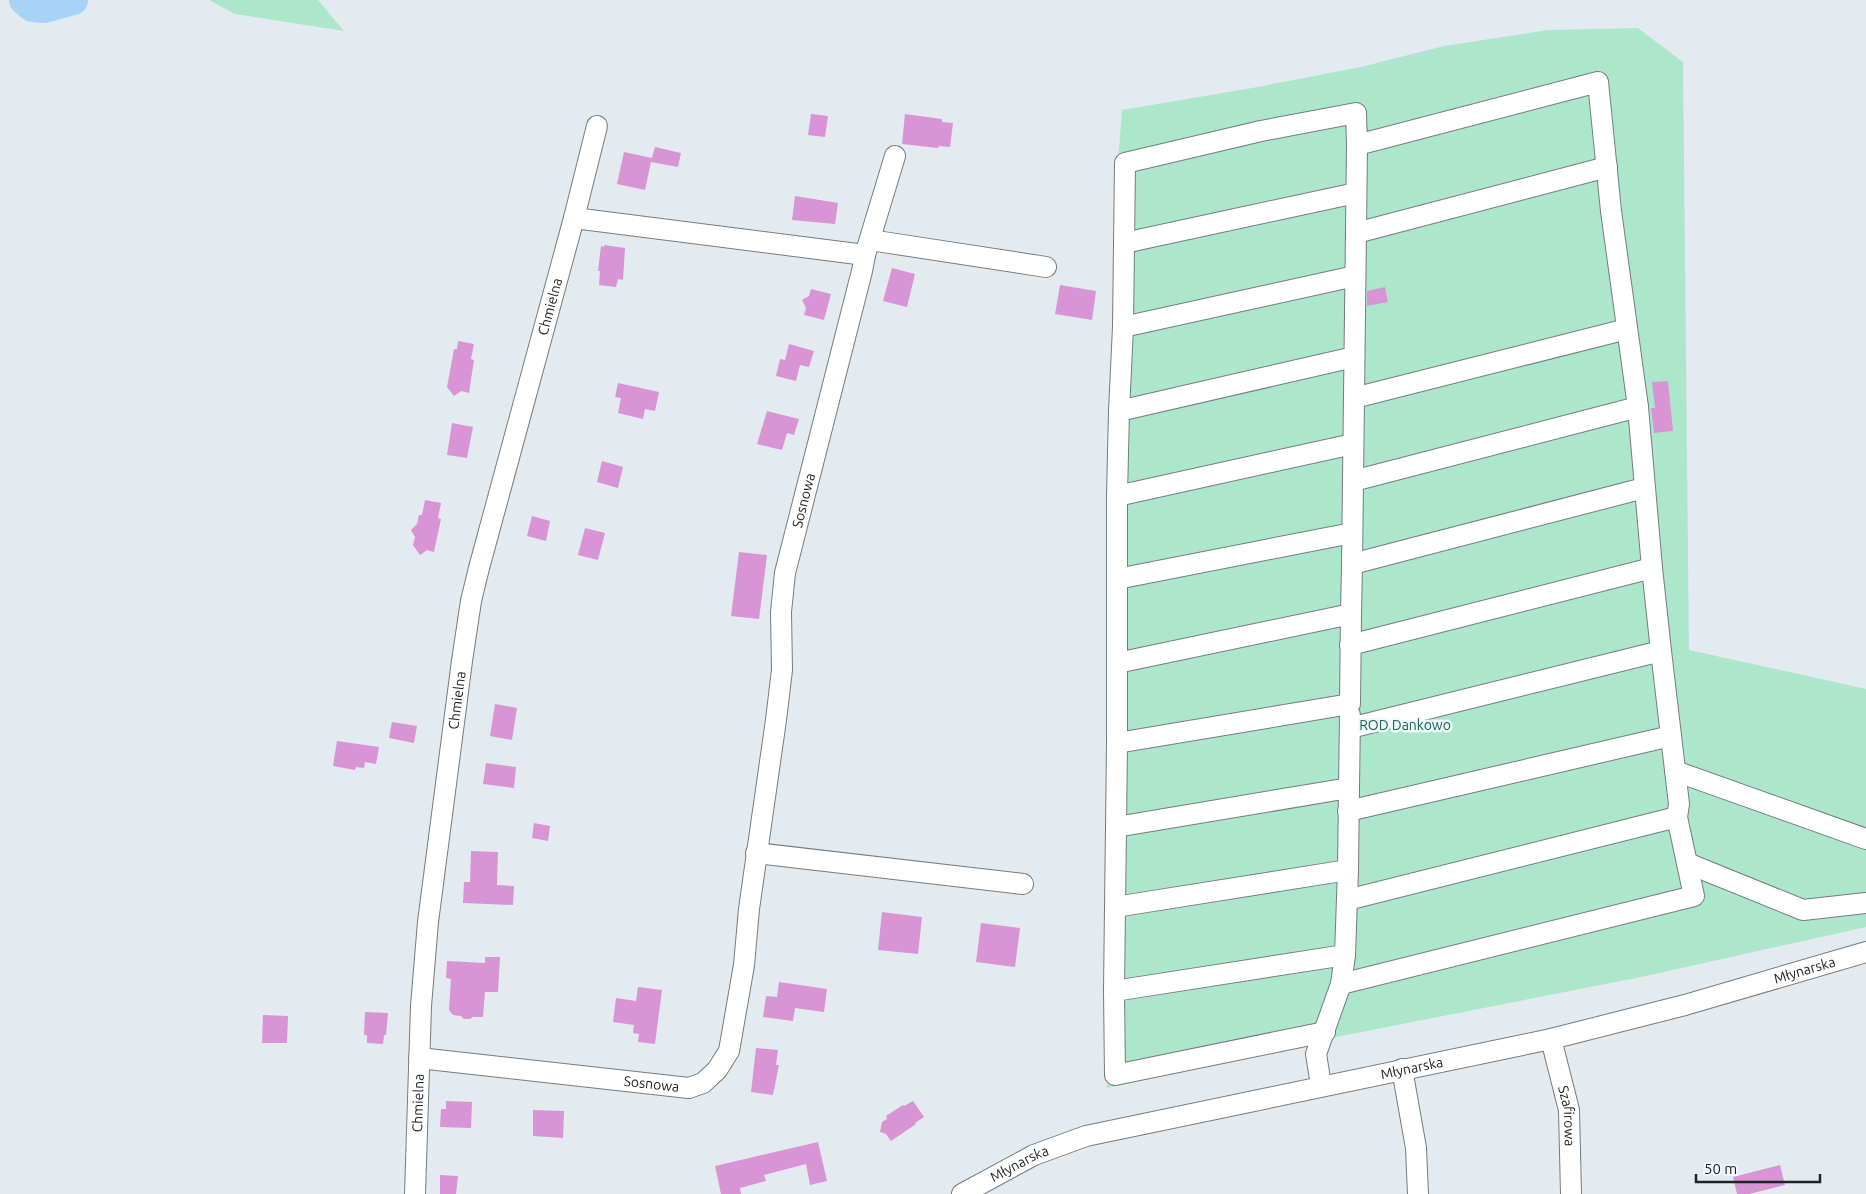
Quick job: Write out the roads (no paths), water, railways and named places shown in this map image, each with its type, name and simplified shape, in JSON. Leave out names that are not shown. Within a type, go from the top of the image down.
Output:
[{"type":"street","points":[[1342,984],[1694,896],[1677,817],[1679,804],[1676,771],[1652,568],[1638,407],[1598,82],[1357,145]]},
{"type":"street","points":[[1321,1085],[1316,1054],[1325,1032],[1342,984],[1347,900],[1356,113],[1261,131],[1125,163],[1117,496],[1115,1075],[1325,1032]]},
{"type":"street","name":"Chmielna","points":[[415,1194],[421,1006],[428,922],[471,601],[597,126]]},
{"type":"street","name":"Sosnowa","points":[[420,1058],[689,1088],[703,1083],[717,1070],[729,1050],[744,965],[756,853],[782,670],[781,612],[785,573],[867,248],[895,156]]},
{"type":"street","points":[[1356,233],[1607,167]]},
{"type":"street","points":[[1124,243],[1356,193]]},
{"type":"street","points":[[574,218],[1046,267]]},
{"type":"street","points":[[1122,327],[1355,276]]},
{"type":"street","points":[[1354,398],[1627,329]]},
{"type":"street","points":[[1119,411],[1354,357]]},
{"type":"street","points":[[1353,481],[1638,407]]},
{"type":"street","points":[[1117,496],[1353,444]]},
{"type":"street","points":[[1352,564],[1644,488]]},
{"type":"street","points":[[1117,579],[1352,533]]},
{"type":"street","points":[[1350,645],[1652,568]]},
{"type":"street","points":[[1117,663],[1351,614]]},
{"type":"street","points":[[1350,728],[1662,651]]},
{"type":"street","points":[[1117,743],[1350,704]]},
{"type":"street","points":[[1348,810],[1671,736]]},
{"type":"street","points":[[1676,771],[1866,839]]},
{"type":"street","points":[[1116,827],[1349,788]]},
{"type":"street","points":[[1347,900],[1677,817]]},
{"type":"street","points":[[756,853],[1023,884]]},
{"type":"street","points":[[1687,863],[1803,910],[1866,903]]},
{"type":"street","points":[[1115,907],[1348,870]]},
{"type":"street","name":"Młynarska","points":[[962,1194],[1034,1155],[1086,1136],[1321,1085],[1551,1039],[1685,1005],[1866,952]]},
{"type":"street","points":[[1114,991],[1345,955]]},
{"type":"street","name":"Szafirowa","points":[[1551,1039],[1569,1110],[1571,1194]]},
{"type":"street","points":[[1402,1069],[1416,1148],[1418,1194]]},
{"type":"waterway","points":[[24,0],[32,7],[44,8],[73,0]]},
{"type":"park label","name":"ROD Dankowo","points":[[1405,725]]}]
